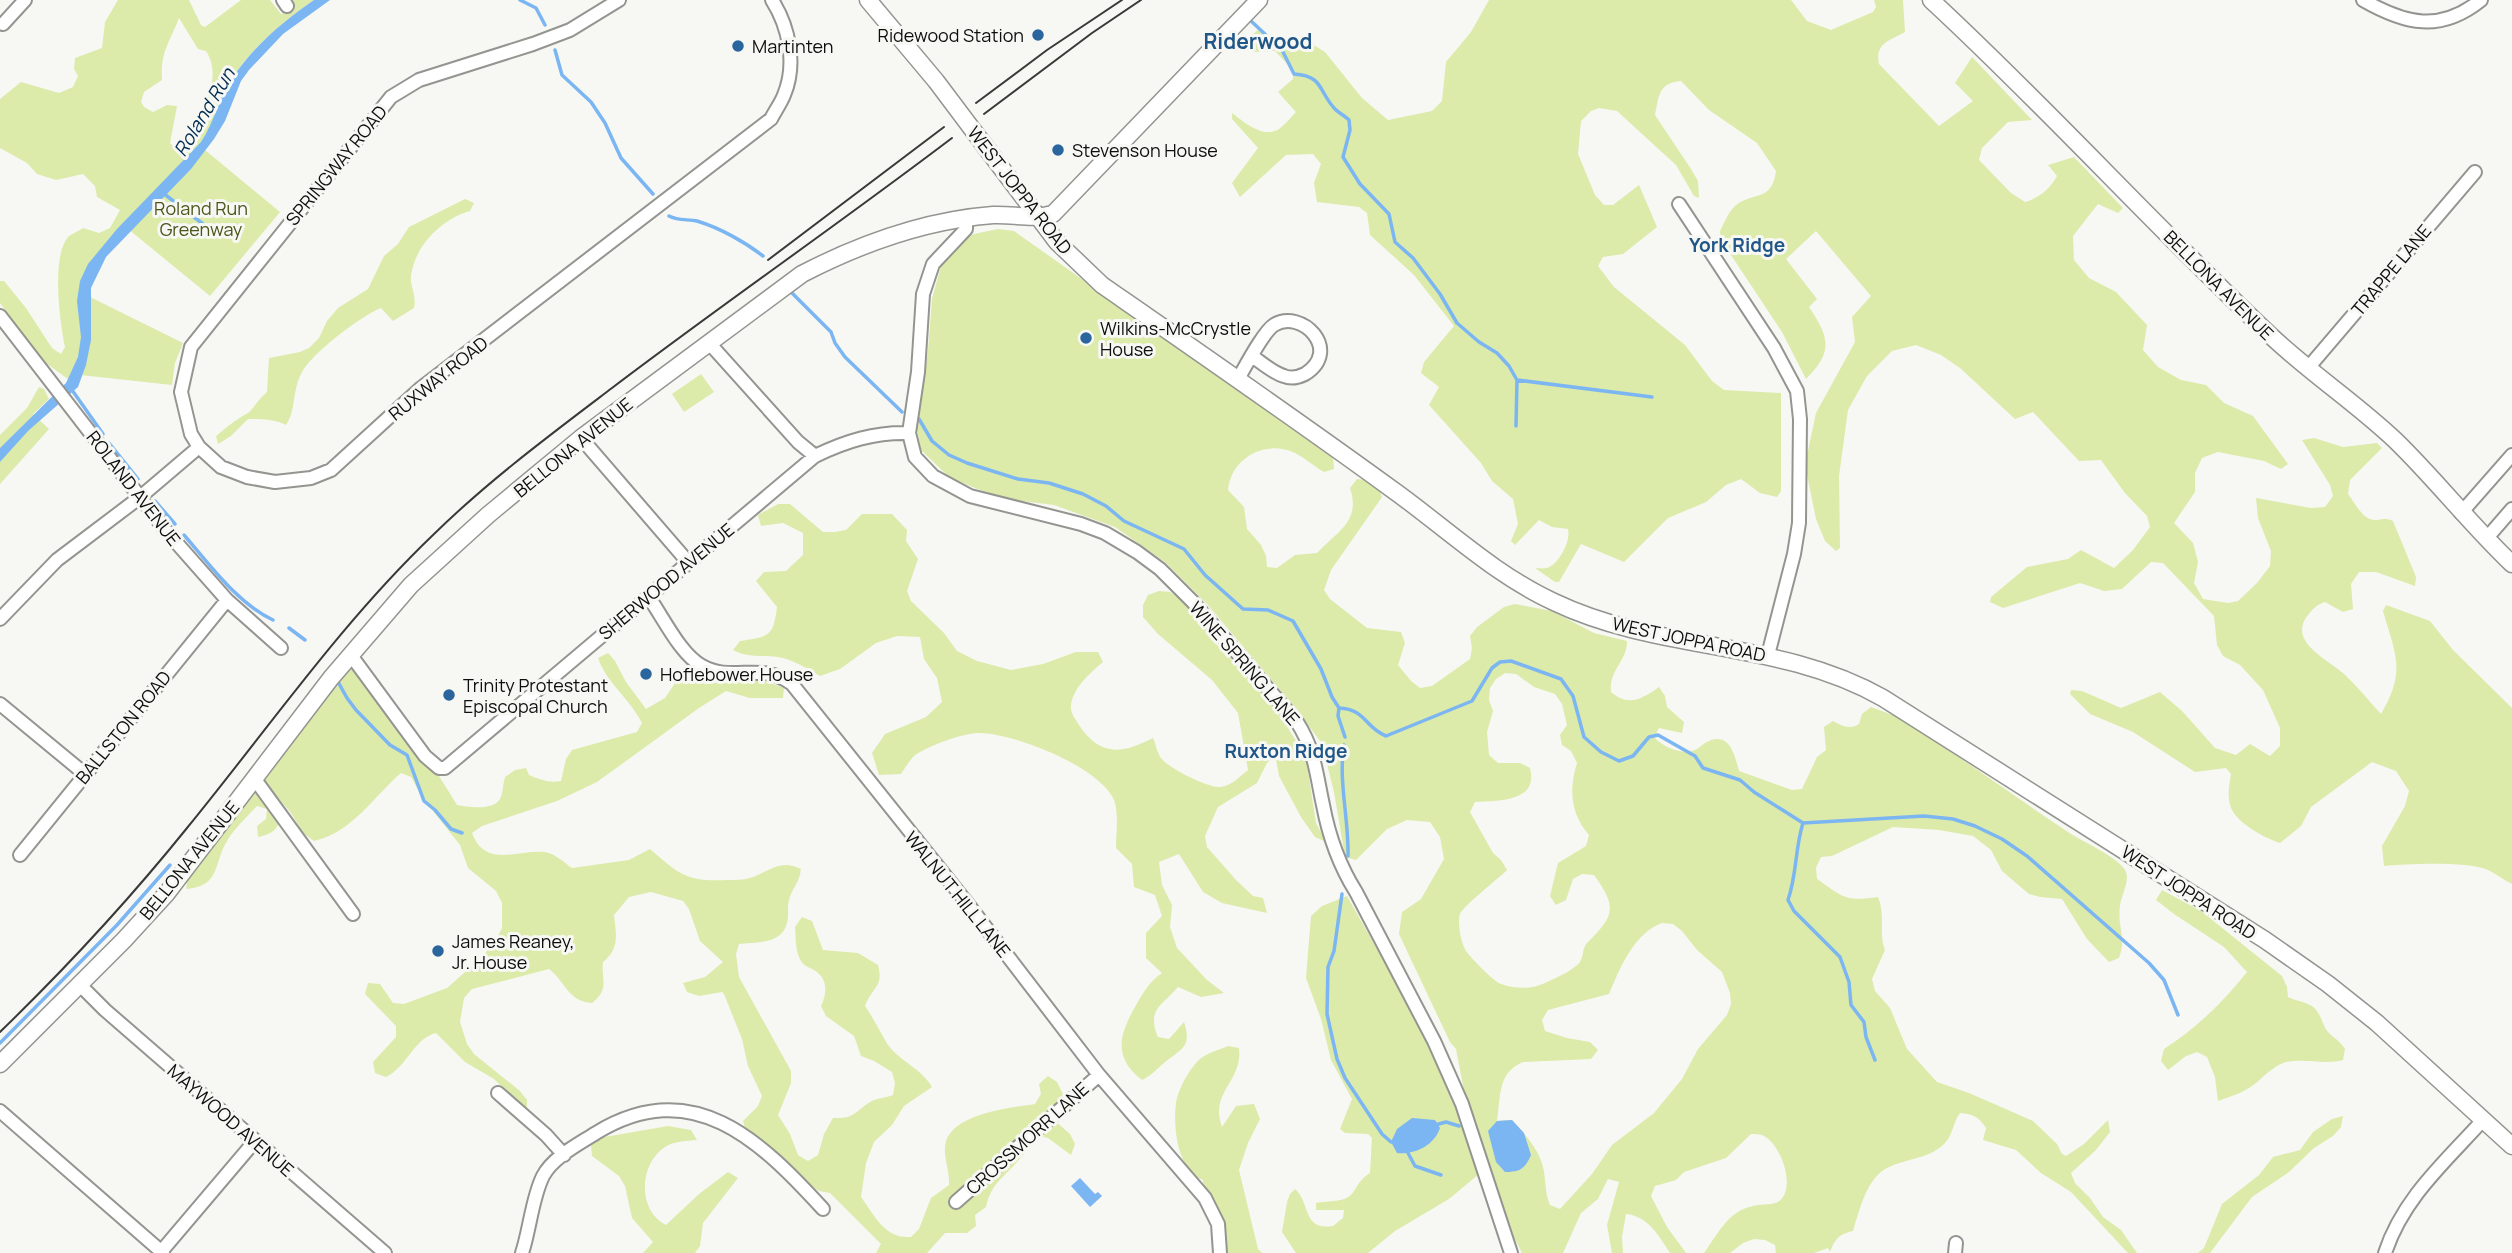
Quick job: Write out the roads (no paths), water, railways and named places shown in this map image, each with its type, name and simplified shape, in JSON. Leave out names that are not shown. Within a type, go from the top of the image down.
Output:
[{"type":"street","points":[[3,24],[25,0]]},
{"type":"street","name":"SPRINGWAY ROAD","points":[[199,447],[191,434],[181,392],[191,347],[391,97],[418,80],[570,30],[619,0]]},
{"type":"street","name":"RUXWAY ROAD","points":[[199,447],[221,467],[247,477],[275,482],[311,478],[331,470],[421,388],[771,119],[785,93],[791,57],[782,17],[772,0]]},
{"type":"street","name":"WEST JOPPA ROAD","points":[[868,0],[936,81],[1057,242],[1102,285],[1426,513],[1502,572],[1536,594],[1576,612],[1637,632],[1768,655],[1835,673],[1884,698],[2265,940],[2357,1006],[2512,1146]]},
{"type":"street","points":[[1039,218],[1053,214],[1259,0]]},
{"type":"street","name":"BELLONA AVENUE","points":[[1931,0],[2073,136],[2273,338],[2368,415],[2398,443],[2461,513],[2512,564]]},
{"type":"street","points":[[2363,0],[2390,15],[2417,22],[2452,18],[2481,0]]},
{"type":"street","name":"TRAPPE LANE","points":[[2308,368],[2474,172]]},
{"type":"street","points":[[1679,204],[1774,348],[1797,391],[1801,419],[1799,523],[1794,554],[1768,655]]},
{"type":"street","name":"BELLONA AVENUE","points":[[0,1064],[167,893],[350,654],[389,609],[436,561],[581,438],[802,274],[836,256],[878,239],[966,220],[995,215],[1039,218]]},
{"type":"street","points":[[909,433],[918,372],[923,294],[933,264],[966,229],[966,220]]},
{"type":"street","name":"ROLAND AVENUE","points":[[0,316],[139,498],[227,600],[281,648]]},
{"type":"street","points":[[1238,379],[1252,356],[1271,326],[1282,321],[1306,327],[1320,341],[1321,355],[1313,369],[1300,377],[1286,377],[1252,356]]},
{"type":"street","points":[[710,344],[798,442],[815,456]]},
{"type":"street","name":"SHERWOOD AVENUE","points":[[350,654],[425,756],[442,769],[470,749],[815,456],[869,435],[909,433]]},
{"type":"street","name":"WINE SPRING LANE","points":[[909,433],[915,457],[933,476],[950,487],[1002,506],[1081,524],[1105,533],[1160,569],[1240,654],[1297,722],[1308,740],[1315,761],[1323,806],[1342,869],[1434,1041],[1462,1104],[1511,1253]]},
{"type":"street","points":[[581,438],[688,562]]},
{"type":"street","points":[[0,619],[57,560],[139,498],[199,447]]},
{"type":"street","points":[[2461,513],[2512,455]]},
{"type":"street","points":[[2486,539],[2512,509]]},
{"type":"street","name":"WALNUT HILL LANE","points":[[648,596],[690,657],[703,667],[717,672],[771,673],[792,684],[967,903],[1099,1075],[1205,1198],[1218,1224],[1220,1253]]},
{"type":"street","name":"BALLSTON ROAD","points":[[20,855],[227,600]]},
{"type":"street","points":[[0,704],[85,774]]},
{"type":"street","points":[[254,778],[352,914]]},
{"type":"street","name":"MAYWOOD AVENUE","points":[[80,985],[105,1010],[386,1253]]},
{"type":"street","name":"CROSSMORR LANE","points":[[956,1202],[1099,1075]]},
{"type":"street","points":[[498,1093],[546,1135],[564,1155]]},
{"type":"street","points":[[522,1253],[541,1182],[551,1165],[605,1128],[638,1114],[671,1110],[719,1119],[785,1169],[823,1209]]},
{"type":"street","points":[[0,1111],[161,1253],[255,1141]]},
{"type":"street","points":[[2385,1253],[2396,1222],[2415,1194],[2483,1120]]},
{"type":"water","name":"Roland Run","points":[[314,0],[330,0],[283,34],[249,70],[241,81],[225,121],[214,139],[191,169],[106,257],[91,288],[91,340],[78,387],[28,431],[0,462],[0,448],[66,383],[78,357],[81,337],[77,301],[80,281],[88,264],[117,229],[201,142],[230,82],[243,63],[282,24]]},
{"type":"water","points":[[1412,1118],[1435,1120],[1440,1128],[1433,1140],[1423,1148],[1397,1153],[1391,1142],[1397,1129]]},
{"type":"water","points":[[1512,1120],[1524,1133],[1531,1155],[1521,1169],[1505,1172],[1496,1162],[1488,1131],[1497,1121]]},
{"type":"water","points":[[1080,1178],[1095,1194],[1098,1192],[1102,1196],[1090,1207],[1071,1186]]},
{"type":"waterway","points":[[520,0],[536,8],[545,25]]},
{"type":"waterway","points":[[1251,21],[1282,50],[1294,74],[1316,81],[1335,109],[1349,120],[1350,130],[1343,157],[1360,184],[1389,214],[1395,242],[1413,258],[1440,294],[1457,323],[1497,353],[1509,366],[1517,380],[1516,426]]},
{"type":"waterway","points":[[555,50],[562,75],[591,102],[605,123],[621,158],[653,194]]},
{"type":"waterway","points":[[163,193],[203,224]]},
{"type":"waterway","points":[[669,216],[714,227],[763,256]]},
{"type":"waterway","points":[[791,292],[831,332],[845,357],[902,412]]},
{"type":"waterway","points":[[1517,380],[1652,397]]},
{"type":"waterway","points":[[72,390],[103,434]]},
{"type":"waterway","points":[[919,419],[932,441],[949,455],[1018,479],[1049,483],[1083,494],[1106,506],[1124,521],[1184,549],[1205,575],[1243,609],[1268,610],[1293,621],[1321,669],[1339,708],[1338,716],[1345,737]]},
{"type":"waterway","points":[[109,443],[138,479]]},
{"type":"waterway","points":[[155,501],[175,524]]},
{"type":"waterway","points":[[184,535],[236,594],[273,620]]},
{"type":"waterway","points":[[289,628],[305,640]]},
{"type":"waterway","points":[[1339,708],[1355,712],[1386,736],[1472,701],[1492,668],[1500,662],[1511,661],[1561,679],[1573,696],[1584,737],[1601,752],[1619,761],[1633,756],[1649,737],[1658,735],[1695,756],[1703,768],[1740,780],[1803,823],[1924,816],[1953,819],[1975,826],[2002,839],[2027,856],[2149,963],[2164,980],[2178,1015]]},
{"type":"waterway","points":[[337,680],[356,710],[390,745],[407,755],[424,801],[451,829],[462,833]]},
{"type":"waterway","points":[[1344,745],[1342,772],[1348,856]]},
{"type":"waterway","points":[[1803,823],[1788,900],[1794,911],[1840,957],[1849,982],[1851,1005],[1864,1022],[1866,1037],[1875,1060]]},
{"type":"waterway","points":[[0,1043],[117,925],[170,865]]},
{"type":"waterway","points":[[1342,894],[1334,951],[1328,967],[1327,1014],[1337,1059],[1345,1078],[1382,1134],[1391,1142],[1395,1141]]},
{"type":"waterway","points":[[1435,1125],[1446,1122],[1459,1126]]},
{"type":"waterway","points":[[1408,1153],[1415,1166],[1441,1175]]},
{"type":"tram line","points":[[976,103],[1047,50],[1122,0]]},
{"type":"tram line","points":[[984,114],[1141,0]]},
{"type":"tram line","points":[[768,260],[944,127]]},
{"type":"tram line","points":[[0,1032],[120,907],[367,604],[454,515],[520,459],[612,388],[952,138]]},
{"type":"place","name":"Ridewood Station","points":[[1038,35]]},
{"type":"place","name":"Martinten","points":[[738,46]]},
{"type":"place","name":"Stevenson House","points":[[1058,150]]},
{"type":"place","name":"Wilkins-McCrystle House","points":[[1086,338]]},
{"type":"place","name":"Hoflebower House","points":[[646,674]]},
{"type":"place","name":"Trinity Protestant Episcopal Church","points":[[449,695]]},
{"type":"place","name":"James Reaney, Jr. House","points":[[438,951]]},
{"type":"district","name":"Riderwood","points":[[1258,41]]},
{"type":"district","name":"York Ridge","points":[[1737,245]]},
{"type":"district","name":"Ruxton Ridge","points":[[1286,751]]},
{"type":"park label","name":"Roland Run Greenway","points":[[201,218]]}]
